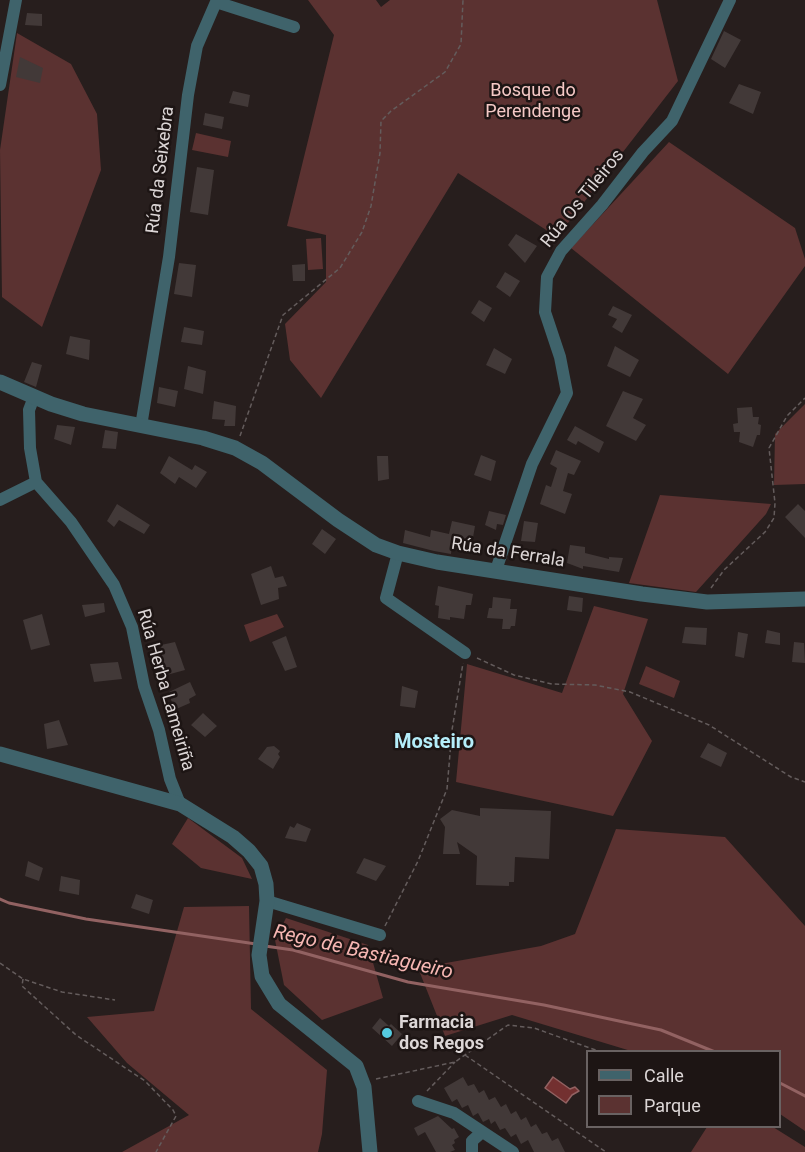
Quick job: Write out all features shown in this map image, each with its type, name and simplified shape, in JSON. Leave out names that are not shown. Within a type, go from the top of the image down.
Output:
[{"type":"street","points":[[0,85],[5,27],[16,0]]},
{"type":"street","name":"Rúa Os Tileiros","points":[[496,570],[532,464],[567,393],[560,357],[545,312],[547,277],[561,251],[672,121],[730,0]]},
{"type":"street","name":"Rúa da Seixebra","points":[[141,426],[169,257],[188,95],[198,46],[216,2],[294,27]]},
{"type":"street","name":"Rúa da Ferrala","points":[[0,382],[83,414],[202,438],[235,448],[262,463],[338,520],[376,545],[398,554],[642,594],[707,602],[805,599]]},
{"type":"street","points":[[0,500],[36,482],[30,448],[29,410],[34,397]]},
{"type":"street","name":"Rúa Herba Lameiriña","points":[[36,482],[71,522],[114,585],[132,627],[144,686],[159,730],[170,779],[180,804]]},
{"type":"street","points":[[398,554],[386,598],[465,653]]},
{"type":"street","points":[[0,754],[180,804],[233,837],[249,851],[261,866],[266,885],[267,901],[259,955],[262,976],[279,1004],[356,1065],[364,1087],[370,1152]]},
{"type":"street","points":[[267,901],[380,934]]},
{"type":"street","points":[[418,1101],[454,1113],[513,1152]]},
{"type":"street","points":[[472,1152],[472,1141],[482,1132]]},
{"type":"path","points":[[235,448],[283,315],[340,268],[363,232],[371,206],[380,153],[381,121],[391,111],[445,72],[461,44],[463,0]]},
{"type":"path","points":[[707,602],[712,585],[724,570],[765,532],[774,518],[775,503],[769,448],[787,416],[805,398]]},
{"type":"path","points":[[380,934],[418,861],[447,789],[455,708],[465,653],[514,675],[552,684],[595,686],[630,692],[709,725],[791,777],[805,782]]},
{"type":"path","points":[[0,963],[23,979],[62,992],[115,1000]]},
{"type":"path","points":[[23,979],[22,986],[76,1035],[145,1081],[173,1110],[176,1116],[156,1152]]},
{"type":"path","points":[[418,1101],[455,1062],[508,1025],[534,1028],[595,1050]]},
{"type":"path","points":[[465,1055],[606,1152]]},
{"type":"path","points":[[360,1076],[377,1079],[455,1062]]},
{"type":"green space","name":"Bosque do Perendenge","points":[[308,0],[376,0],[381,7],[390,0],[657,0],[678,81],[557,237],[458,173],[321,398],[290,360],[285,324],[326,282],[326,235],[287,226],[334,35]]},
{"type":"green space","points":[[17,33],[71,64],[97,114],[101,170],[42,327],[2,297],[0,150]]},
{"type":"green space","points":[[196,133],[231,141],[228,157],[192,150]]},
{"type":"green space","points":[[669,142],[795,228],[805,259],[805,266],[728,374],[571,248]]},
{"type":"green space","points":[[321,238],[323,269],[308,270],[306,239]]},
{"type":"green space","points":[[805,404],[805,484],[774,485],[775,434]]},
{"type":"green space","points":[[660,495],[771,504],[766,514],[696,592],[629,583]]},
{"type":"green space","points":[[594,606],[648,619],[623,694],[652,741],[613,816],[456,782],[467,664],[562,693]]},
{"type":"green space","points":[[277,614],[284,627],[250,642],[244,625]]},
{"type":"green space","points":[[646,666],[680,681],[674,698],[639,684]]},
{"type":"green space","points":[[188,818],[242,858],[252,879],[201,868],[172,844]]},
{"type":"green space","points":[[616,829],[725,837],[805,926],[805,1131],[781,1115],[781,1050],[628,1050],[512,1015],[445,1036],[418,968],[541,946],[575,934]]},
{"type":"green space","points":[[249,906],[251,1009],[327,1070],[322,1134],[318,1152],[122,1152],[189,1115],[127,1063],[87,1017],[154,1011],[184,907]]},
{"type":"green space","points":[[286,918],[368,945],[383,998],[322,1020],[284,985],[275,940]]},
{"type":"green space","points":[[706,1128],[775,1128],[805,1147],[805,1152],[691,1152]]},
{"type":"shaded area","points":[[553,1077],[570,1089],[575,1087],[579,1091],[572,1095],[566,1103],[545,1088]]},
{"type":"building","points":[[27,13],[42,14],[42,26],[25,25]]},
{"type":"building","points":[[724,31],[741,40],[725,68],[711,59]]},
{"type":"building","points":[[20,57],[43,68],[40,83],[16,77]]},
{"type":"building","points":[[739,84],[761,92],[753,114],[729,103]]},
{"type":"building","points":[[233,91],[250,95],[248,107],[229,103]]},
{"type":"building","points":[[205,113],[224,117],[222,129],[203,125]]},
{"type":"building","points":[[197,167],[214,170],[208,215],[190,212]]},
{"type":"building","points":[[516,234],[537,246],[525,263],[508,245]]},
{"type":"building","points":[[179,263],[196,265],[192,297],[174,294]]},
{"type":"building","points":[[305,264],[305,281],[293,281],[292,265]]},
{"type":"building","points":[[505,272],[520,281],[510,297],[496,287]]},
{"type":"building","points":[[479,300],[492,308],[484,322],[471,313]]},
{"type":"building","points":[[613,306],[632,315],[622,333],[612,327],[617,319],[608,315]]},
{"type":"building","points":[[184,327],[204,331],[202,345],[181,342]]},
{"type":"building","points":[[70,336],[90,340],[89,360],[66,354]]},
{"type":"building","points":[[615,346],[639,360],[630,377],[607,366]]},
{"type":"building","points":[[494,348],[512,359],[505,374],[486,365]]},
{"type":"building","points":[[32,362],[42,365],[36,387],[24,382]]},
{"type":"building","points":[[188,366],[206,371],[203,394],[184,389]]},
{"type":"building","points":[[159,387],[178,391],[175,407],[157,403]]},
{"type":"building","points":[[623,391],[643,399],[633,418],[646,425],[636,441],[606,426]]},
{"type":"building","points":[[214,401],[236,406],[235,426],[224,426],[225,420],[212,419]]},
{"type":"building","points":[[752,407],[753,417],[759,417],[758,424],[761,425],[760,435],[757,435],[753,447],[739,442],[740,432],[734,432],[733,424],[738,423],[737,408]]},
{"type":"building","points":[[57,425],[75,427],[71,445],[54,439]]},
{"type":"building","points":[[575,426],[604,442],[599,453],[578,441],[576,445],[567,440]]},
{"type":"building","points":[[105,430],[118,432],[116,449],[102,448]]},
{"type":"building","points":[[556,450],[581,461],[574,475],[568,473],[563,491],[572,494],[565,514],[540,504],[546,485],[551,487],[557,468],[550,464]]},
{"type":"building","points":[[481,455],[496,461],[491,481],[474,475]]},
{"type":"building","points":[[169,456],[192,470],[195,465],[207,472],[196,488],[179,477],[175,484],[160,473]]},
{"type":"building","points":[[377,456],[388,456],[389,479],[378,481]]},
{"type":"building","points":[[117,504],[150,525],[144,534],[119,520],[114,527],[107,521]]},
{"type":"building","points":[[798,504],[805,511],[805,538],[785,517]]},
{"type":"building","points":[[489,511],[506,515],[503,525],[497,524],[496,530],[485,525]]},
{"type":"building","points":[[452,521],[475,526],[471,549],[452,544],[451,554],[403,543],[405,530],[430,537],[431,530],[449,534]]},
{"type":"building","points":[[524,521],[538,523],[535,542],[521,541]]},
{"type":"building","points":[[322,529],[336,539],[325,554],[312,544]]},
{"type":"building","points":[[570,545],[585,547],[585,553],[609,559],[609,557],[623,558],[619,572],[583,566],[583,569],[567,563]]},
{"type":"building","points":[[271,566],[275,578],[283,576],[287,586],[278,588],[279,599],[261,605],[251,574]]},
{"type":"building","points":[[438,586],[473,594],[471,605],[466,605],[464,619],[438,618],[439,606],[435,605]]},
{"type":"building","points":[[569,596],[583,598],[582,612],[567,610]]},
{"type":"building","points":[[493,597],[511,599],[510,609],[517,609],[515,626],[502,629],[503,619],[487,618],[489,608],[492,608]]},
{"type":"building","points":[[104,603],[105,612],[85,617],[82,605]]},
{"type":"building","points":[[42,614],[50,645],[31,650],[23,620]]},
{"type":"building","points":[[685,627],[707,628],[706,645],[682,643]]},
{"type":"building","points":[[767,630],[780,633],[780,645],[765,643]]},
{"type":"building","points":[[738,632],[748,634],[744,658],[735,656]]},
{"type":"building","points":[[286,636],[297,667],[285,671],[272,642]]},
{"type":"building","points":[[175,642],[185,670],[163,676],[156,656],[162,654],[161,645]]},
{"type":"building","points":[[794,642],[804,643],[805,663],[792,662]]},
{"type":"building","points":[[118,662],[122,679],[94,682],[90,664]]},
{"type":"building","points":[[190,682],[196,695],[189,699],[190,703],[174,710],[169,692]]},
{"type":"building","points":[[402,686],[418,691],[415,708],[400,706]]},
{"type":"building","points":[[203,713],[217,726],[205,737],[191,725]]},
{"type":"building","points":[[59,720],[68,745],[47,749],[44,724]]},
{"type":"building","points":[[708,743],[727,753],[721,767],[700,757]]},
{"type":"building","points":[[274,746],[280,751],[278,754],[280,757],[273,769],[258,759],[267,747]]},
{"type":"building","points":[[480,808],[551,811],[549,859],[515,857],[514,882],[509,882],[509,886],[476,885],[477,856],[457,842],[460,854],[443,854],[445,827],[440,819],[452,810],[480,816]]},
{"type":"building","points":[[297,823],[311,829],[306,842],[285,838],[290,826],[294,828]]},
{"type":"building","points":[[364,858],[386,866],[376,881],[356,873]]},
{"type":"building","points":[[28,861],[43,868],[39,881],[25,876]]},
{"type":"building","points":[[61,876],[80,880],[79,895],[59,891]]},
{"type":"building","points":[[136,894],[153,900],[149,914],[131,908]]},
{"type":"building","points":[[380,1018],[402,1034],[392,1046],[372,1028]]},
{"type":"building","points":[[463,1077],[468,1086],[474,1084],[479,1093],[484,1090],[489,1100],[495,1097],[501,1107],[506,1104],[511,1114],[516,1111],[521,1120],[526,1117],[531,1127],[536,1124],[542,1134],[547,1132],[552,1141],[558,1138],[565,1152],[534,1152],[528,1140],[521,1144],[516,1134],[511,1137],[505,1128],[500,1130],[495,1121],[491,1124],[489,1119],[483,1122],[478,1113],[473,1116],[468,1105],[462,1108],[457,1099],[452,1102],[444,1088]]},
{"type":"building","points":[[438,1116],[452,1129],[454,1128],[459,1137],[452,1145],[455,1150],[436,1152],[425,1132],[418,1136],[414,1128]]},
{"type":"waterway","name":"Rego de Bastiagueiro","points":[[0,899],[9,903],[86,919],[256,944]]},
{"type":"waterway","name":"Rego de Bastiagueiro","points":[[265,946],[293,950],[408,982],[544,1005],[661,1030],[710,1050]]},
{"type":"waterway","name":"Rego de Bastiagueiro","points":[[781,1084],[805,1096]]},
{"type":"place","name":"Farmacia dos Regos","points":[[387,1033]]},
{"type":"district","name":"Mosteiro","points":[[434,743]]}]
